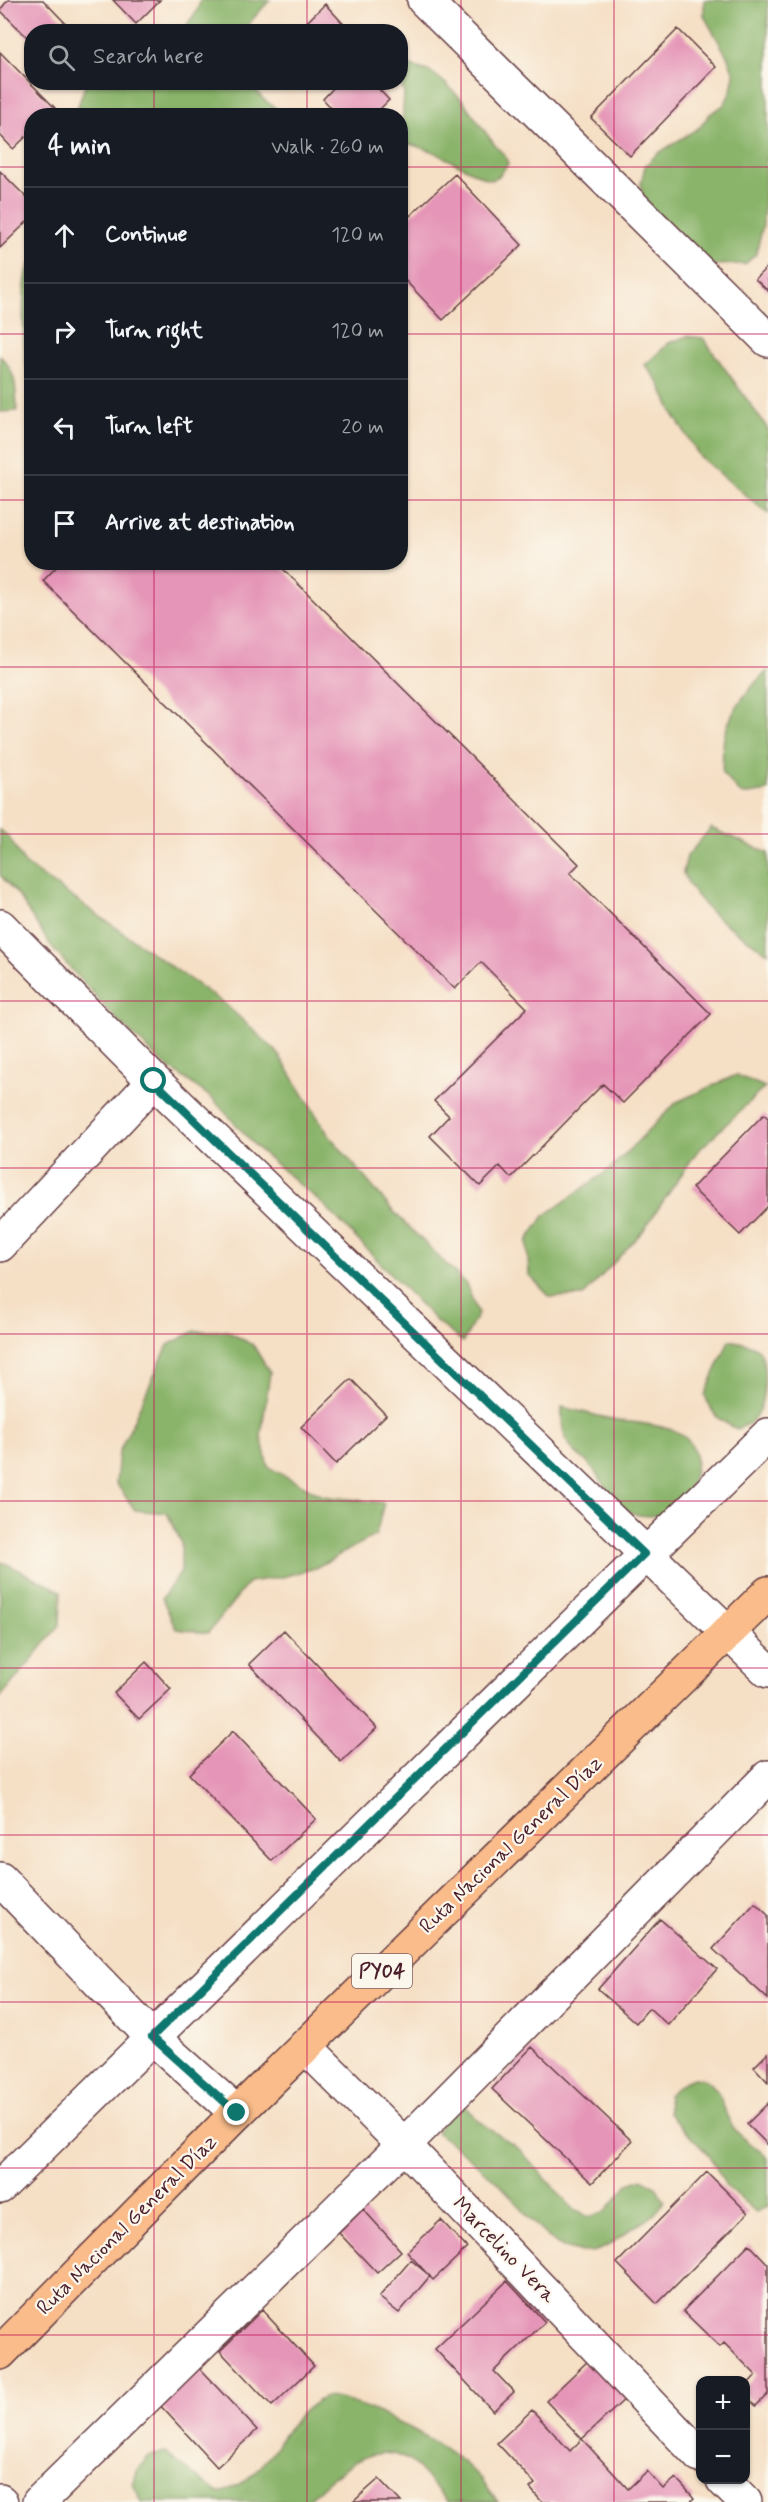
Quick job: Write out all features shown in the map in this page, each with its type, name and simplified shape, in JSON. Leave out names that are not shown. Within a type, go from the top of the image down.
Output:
[{"type":"highway","name":"Ruta Nacional General Díaz","points":[[0,2353],[237,2113],[768,1593]]},
{"type":"street","points":[[424,0],[768,340]]},
{"type":"street","points":[[0,926],[154,1081],[768,1671]]},
{"type":"street","points":[[0,1245],[154,1081]]},
{"type":"street","points":[[0,2187],[768,1435]]},
{"type":"street","points":[[39,2502],[404,2145],[768,1777]]},
{"type":"street","points":[[0,1879],[152,2037],[237,2113]]},
{"type":"street","name":"Marcelino Vera","points":[[305,2046],[404,2145],[696,2452]]},
{"type":"street","points":[[727,2484],[745,2502]]},
{"type":"green space","points":[[200,0],[270,0],[248,24],[188,24],[198,9]]},
{"type":"green space","points":[[704,0],[768,0],[768,153],[763,225],[756,254],[745,264],[712,265],[642,201],[641,183],[645,166],[657,154],[700,127],[710,114],[724,105],[731,91],[734,74],[728,58],[704,16]]},
{"type":"green space","points":[[408,65],[431,72],[445,83],[463,101],[505,156],[508,164],[499,176],[492,180],[484,178],[434,152],[408,143],[408,108],[403,108],[403,90],[408,90]]},
{"type":"green space","points":[[84,90],[256,90],[262,98],[276,108],[77,108]]},
{"type":"green space","points":[[687,336],[703,338],[768,429],[768,514],[700,457],[673,414],[659,383],[645,365],[669,343]]},
{"type":"green space","points":[[0,356],[13,375],[17,411],[0,412]]},
{"type":"green space","points":[[768,671],[768,791],[742,795],[722,773],[725,734],[739,704]]},
{"type":"green space","points":[[711,828],[768,853],[768,953],[730,928],[709,910],[690,887],[683,873],[687,856]]},
{"type":"green space","points":[[0,830],[8,836],[25,864],[225,1004],[277,1052],[328,1134],[392,1210],[466,1284],[478,1314],[463,1342],[437,1322],[326,1207],[257,1148],[213,1099],[163,1063],[118,1021],[53,949],[17,894],[0,875]]},
{"type":"green space","points":[[736,1075],[765,1087],[696,1153],[643,1231],[583,1296],[550,1297],[529,1275],[527,1241],[544,1216],[610,1169],[677,1102]]},
{"type":"green space","points":[[195,1331],[227,1331],[253,1345],[270,1373],[261,1436],[268,1467],[323,1496],[384,1503],[376,1535],[315,1568],[282,1577],[249,1582],[208,1633],[176,1629],[162,1598],[181,1572],[181,1542],[167,1513],[135,1510],[116,1483],[119,1452],[168,1345]]},
{"type":"green space","points":[[729,1340],[749,1345],[760,1351],[765,1377],[762,1399],[755,1417],[750,1423],[737,1429],[716,1416],[705,1395]]},
{"type":"green space","points":[[562,1407],[615,1420],[668,1428],[682,1435],[691,1444],[696,1466],[688,1489],[681,1499],[660,1515],[639,1515],[626,1509],[590,1465],[568,1443],[563,1426]]},
{"type":"green space","points":[[0,1562],[61,1591],[60,1625],[0,1698]]},
{"type":"green space","points":[[694,2078],[704,2080],[717,2090],[735,2130],[768,2159],[768,2206],[756,2212],[726,2186],[709,2155],[669,2113],[668,2095],[685,2081]]},
{"type":"green space","points":[[458,2100],[480,2122],[520,2150],[574,2210],[589,2217],[606,2211],[628,2184],[643,2179],[657,2187],[664,2201],[652,2216],[603,2248],[587,2252],[573,2251],[560,2245],[538,2227],[499,2184],[436,2132]]},
{"type":"green space","points":[[326,2397],[343,2400],[382,2414],[441,2446],[471,2469],[498,2502],[448,2502],[417,2467],[402,2457],[387,2453],[357,2460],[343,2469],[306,2502],[142,2502],[140,2500],[133,2484],[138,2469],[149,2456],[165,2453],[218,2493],[236,2486],[264,2463],[297,2418],[310,2406]]},
{"type":"building","points":[[8,0],[43,0],[66,24],[24,24],[24,34],[0,10]]},
{"type":"building","points":[[113,0],[160,0],[136,24]]},
{"type":"building","points":[[325,4],[344,24],[305,24]]},
{"type":"building","points":[[678,29],[716,67],[630,156],[591,118]]},
{"type":"building","points":[[0,52],[24,76],[24,90],[37,90],[55,108],[24,108],[24,139],[13,149],[0,135]]},
{"type":"building","points":[[331,90],[380,90],[389,100],[381,108],[331,108],[323,99]]},
{"type":"building","points":[[0,171],[24,195],[24,225],[0,248]]},
{"type":"building","points":[[455,174],[522,245],[443,320],[408,283],[408,218]]},
{"type":"building","points":[[768,266],[768,291],[755,279]]},
{"type":"building","points":[[53,570],[284,570],[579,864],[570,873],[711,1014],[623,1103],[603,1084],[511,1178],[500,1166],[480,1186],[430,1136],[449,1116],[434,1101],[527,1008],[481,962],[455,989],[43,581]]},
{"type":"building","points":[[764,1114],[768,1118],[768,1206],[740,1235],[692,1188]]},
{"type":"building","points":[[351,1379],[386,1415],[336,1464],[301,1427]]},
{"type":"building","points":[[284,1630],[377,1728],[341,1762],[249,1664]]},
{"type":"building","points":[[146,1662],[171,1689],[139,1719],[114,1693]]},
{"type":"building","points":[[233,1731],[316,1819],[272,1861],[189,1774]]},
{"type":"building","points":[[755,1903],[768,1915],[768,1999],[713,1949]]},
{"type":"building","points":[[660,1919],[717,1969],[668,2025],[649,2008],[636,2023],[598,1989]]},
{"type":"building","points":[[532,2047],[632,2141],[592,2183],[492,2089]]},
{"type":"building","points":[[768,2053],[768,2082],[754,2067]]},
{"type":"building","points":[[768,2103],[768,2145],[747,2124]]},
{"type":"building","points":[[707,2172],[748,2213],[657,2304],[617,2263]]},
{"type":"building","points":[[363,2209],[401,2251],[377,2273],[339,2233]]},
{"type":"building","points":[[441,2220],[467,2248],[433,2280],[407,2252]]},
{"type":"building","points":[[749,2244],[768,2264],[768,2394],[756,2406],[750,2400],[750,2382],[756,2375],[724,2343],[720,2347],[683,2311]]},
{"type":"building","points":[[411,2260],[430,2276],[399,2313],[379,2297]]},
{"type":"building","points":[[507,2281],[545,2322],[494,2371],[514,2392],[493,2411],[435,2349]]},
{"type":"building","points":[[262,2310],[314,2366],[272,2406],[220,2351]]},
{"type":"building","points":[[591,2358],[627,2397],[582,2439],[546,2401]]},
{"type":"building","points":[[196,2365],[257,2430],[217,2467],[157,2402]]},
{"type":"building","points":[[532,2410],[570,2451],[582,2439],[628,2489],[647,2471],[663,2489],[676,2478],[694,2498],[690,2502],[542,2502],[530,2488],[535,2484],[497,2443]]},
{"type":"building","points":[[379,2479],[401,2502],[353,2502]]},
{"type":"route","points":[[154,1081],[644,1554],[152,2037],[237,2113]]}]
